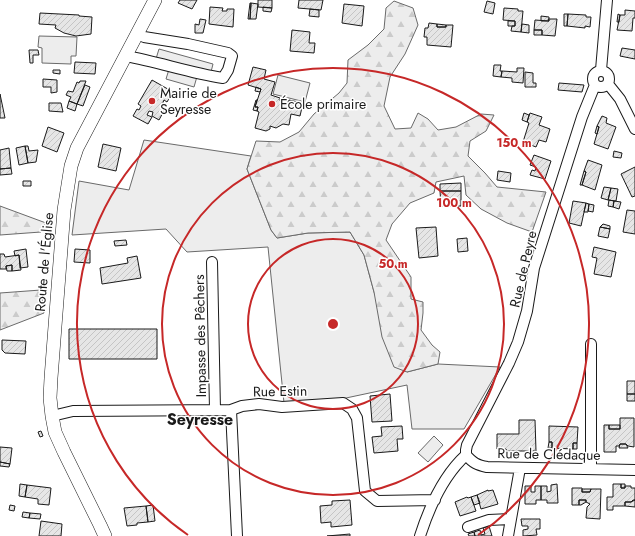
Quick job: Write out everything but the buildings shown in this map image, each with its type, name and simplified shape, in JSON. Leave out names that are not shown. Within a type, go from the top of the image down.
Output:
[{"type":"street","name":"Route de l'Église","points":[[104,536],[55,432],[52,416],[50,398],[51,378],[64,210],[71,166],[77,148],[155,0]]},
{"type":"street","name":"Rue de Peyre","points":[[466,455],[466,450],[470,440],[518,342],[527,311],[534,268],[582,117],[595,85],[593,78],[594,74],[601,70],[607,0]]},
{"type":"street","points":[[126,56],[223,78],[228,70],[232,56],[228,53],[188,44],[144,37],[138,34]]},
{"type":"street","points":[[595,85],[604,87],[610,80],[606,71],[601,70]]},
{"type":"street","points":[[608,84],[620,99],[635,129]]},
{"type":"street","name":"Impasse des Pêchers","points":[[212,262],[215,410]]},
{"type":"street","points":[[591,344],[591,469]]},
{"type":"street","name":"Rue Estin","points":[[52,416],[73,411],[231,410],[242,406],[259,404],[282,406],[344,403],[352,409],[356,418],[365,491],[377,502],[435,500]]},
{"type":"street","points":[[231,410],[237,536]]},
{"type":"street","points":[[420,536],[435,500],[448,477],[466,455]]},
{"type":"street","name":"Rue de Clédaque","points":[[466,455],[477,465],[520,468],[635,470]]},
{"type":"street","points":[[508,536],[520,468]]},
{"type":"street","points":[[468,527],[489,520],[511,520]]},
{"type":"shaded area","points":[[39,36],[77,37],[76,56],[71,56],[71,64],[42,63],[42,48],[38,47]]},
{"type":"shaded area","points":[[159,49],[213,64],[210,76],[198,73],[194,87],[166,79],[170,66],[155,62]]},
{"type":"shaded area","points":[[278,75],[310,83],[305,102],[273,94]]},
{"type":"shaded area","points":[[144,140],[251,156],[247,169],[271,230],[277,238],[308,233],[350,232],[364,255],[374,292],[407,372],[438,364],[500,367],[464,429],[412,429],[407,385],[346,398],[284,403],[268,247],[187,252],[166,229],[72,235],[79,181],[129,190]]},
{"type":"shaded area","points":[[434,436],[443,445],[428,462],[418,453]]},
{"type":"green space","points":[[394,1],[413,8],[418,25],[405,54],[390,77],[384,106],[395,129],[411,128],[418,113],[428,119],[438,130],[456,127],[481,114],[494,115],[486,131],[470,141],[468,156],[497,187],[546,192],[532,232],[507,223],[481,209],[466,195],[464,176],[436,182],[434,193],[410,203],[392,224],[386,240],[411,277],[411,299],[423,302],[421,330],[432,345],[440,352],[438,364],[407,372],[394,367],[382,337],[374,292],[364,255],[350,232],[308,233],[277,238],[271,230],[247,169],[256,141],[280,142],[299,132],[314,114],[339,93],[347,83],[348,60],[368,45],[384,29],[386,8]]},
{"type":"green space","points":[[0,206],[46,223],[41,232],[0,235]]},
{"type":"green space","points":[[41,290],[44,313],[0,330],[0,293]]},
{"type":"place","name":"Mairie de Seyresse","points":[[152,101]]},
{"type":"place","name":"École primaire","points":[[272,104]]},
{"type":"district","name":"Seyresse","points":[[200,419]]}]
